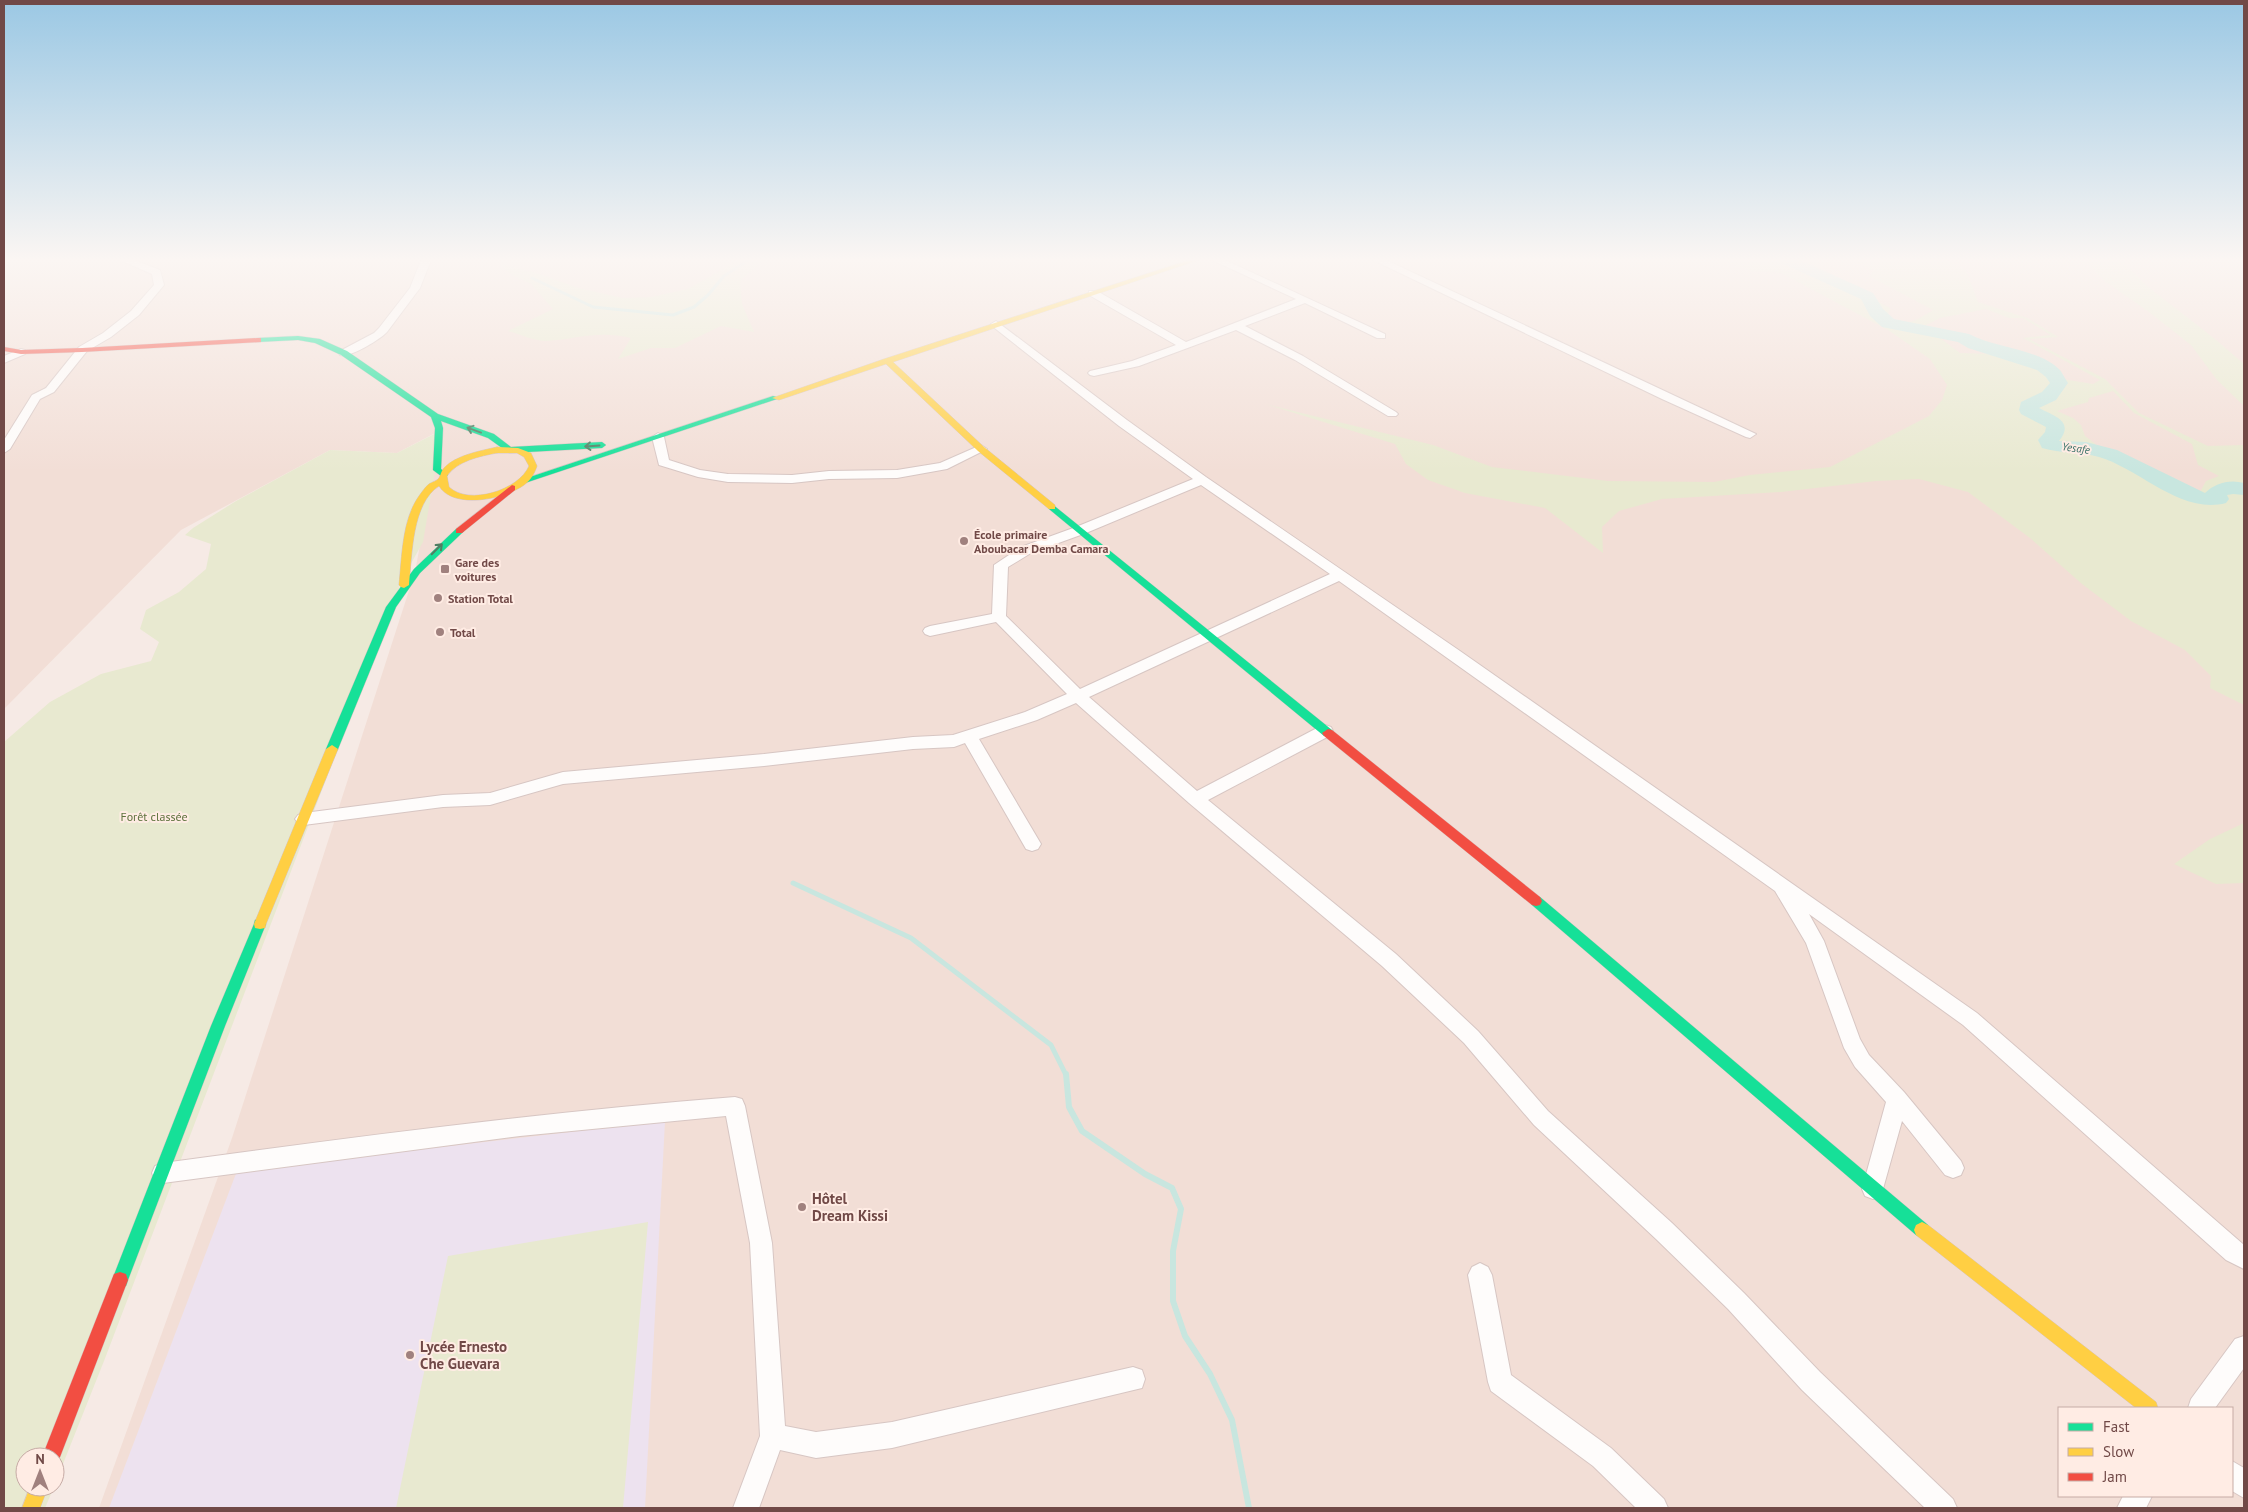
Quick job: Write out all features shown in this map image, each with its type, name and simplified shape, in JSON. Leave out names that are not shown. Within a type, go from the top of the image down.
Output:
[{"type":"main road","points":[[525,480],[977,331]]},
{"type":"main road","points":[[4,349],[20,352],[82,350],[298,338],[317,341],[344,353],[435,416],[491,436],[509,450],[520,452],[533,460],[534,466],[532,473],[525,480],[448,537],[404,585],[391,607],[218,1026],[163,1173],[55,1447]]},
{"type":"main road","points":[[887,361],[981,449],[1325,731],[1521,888],[1873,1189],[2149,1407]]},
{"type":"main road","points":[[435,416],[440,428],[436,466],[443,477],[444,486],[449,492],[471,497],[498,493],[512,488]]},
{"type":"main road","points":[[404,585],[412,529],[421,500],[428,488],[443,477],[455,464],[483,452],[641,442]]},
{"type":"street","points":[[4,449],[36,396],[50,390],[82,350],[113,331]]},
{"type":"street","points":[[344,353],[378,335],[382,331]]},
{"type":"street","points":[[1004,331],[1123,423],[1202,480],[1779,882],[1970,1019],[2244,1258]]},
{"type":"street","points":[[1158,331],[1185,346]]},
{"type":"street","points":[[1094,373],[1134,364],[1226,331]]},
{"type":"street","points":[[1247,331],[1299,358],[1392,414]]},
{"type":"street","points":[[1370,331],[1381,336]]},
{"type":"street","points":[[1526,331],[1666,397],[1750,434]]},
{"type":"street","points":[[4,360],[20,352]]},
{"type":"street","points":[[658,436],[663,462],[698,473],[756,480],[829,475],[897,474],[943,466],[981,449]]},
{"type":"street","points":[[1202,480],[1081,530],[1026,550],[1001,565],[999,617],[1078,696],[1389,960],[1457,1024],[1541,1118],[1664,1231],[1736,1301],[1811,1381],[1944,1508]]},
{"type":"street","points":[[304,819],[443,801],[490,799],[563,778],[754,761],[913,743],[954,741],[970,737],[1078,696],[1340,575]]},
{"type":"street","points":[[930,631],[999,617]]},
{"type":"street","points":[[1196,798],[1325,731]]},
{"type":"street","points":[[970,737],[1032,844]]},
{"type":"street","points":[[1779,882],[1815,940],[1851,1042],[1862,1061],[1897,1099],[1953,1168]]},
{"type":"street","points":[[1873,1189],[1897,1099]]},
{"type":"street","points":[[163,1173],[418,1139],[666,1111],[735,1106],[761,1243],[773,1436],[746,1508]]},
{"type":"street","points":[[1480,1275],[1500,1382],[1602,1457],[1655,1508]]},
{"type":"street","points":[[2201,1407],[2244,1348]]},
{"type":"street","points":[[773,1436],[816,1445],[892,1435],[1133,1379]]},
{"type":"street","points":[[2233,1475],[2244,1485]]},
{"type":"street","points":[[2130,1508],[2138,1497]]},
{"type":"shaded area","points":[[4,331],[2244,331],[2244,1508],[99,1508],[232,1138],[415,572],[441,430],[397,453],[330,450],[181,530],[4,709]]},
{"type":"shaded area","name":"Lycée Ernesto Che Guevara","points":[[665,1121],[645,1508],[109,1508],[237,1171]]},
{"type":"green space","points":[[508,331],[711,331],[675,348],[651,348],[618,359],[631,338],[598,335],[541,341]]},
{"type":"green space","points":[[1889,331],[1930,331],[1960,353],[1993,354],[2020,361],[2039,369],[2050,377],[2093,384],[2100,380],[2023,338],[2051,335],[2044,331],[2047,331],[2058,337],[2029,339],[2105,379],[2139,413],[2208,446],[2244,445],[2244,705],[2210,688],[2211,676],[2185,650],[2131,621],[2082,584],[2030,538],[1968,492],[1919,479],[1876,481],[1781,492],[1662,499],[1619,511],[1602,527],[1603,553],[1545,508],[1465,493],[1428,480],[1406,464],[1395,444],[1265,404],[1433,445],[1492,467],[1608,481],[1714,482],[1750,475],[1830,467],[1929,416],[1942,400],[1947,385],[1930,359]],"holes":[[[2113,391],[2134,413],[2192,444],[2198,465],[2219,476],[2206,481],[2200,492],[2193,490],[2139,462],[2098,446],[2085,436],[2081,425],[2073,418],[2057,411],[2088,402],[2089,398]]]},
{"type":"green space","points":[[2173,331],[2204,331],[2244,364],[2244,406],[2217,380],[2191,345]]},
{"type":"green space","name":"Forêt classée","points":[[442,430],[423,542],[403,578],[65,1459],[65,1447],[15,1447],[15,1497],[50,1497],[45,1508],[4,1508],[4,742],[50,702],[101,674],[151,661],[159,642],[140,629],[146,610],[179,592],[206,569],[211,544],[185,535],[193,528],[236,501],[330,450],[397,453]]},
{"type":"green space","points":[[2244,823],[2244,883],[2216,884],[2174,864],[2210,839]]},
{"type":"green space","points":[[648,1222],[623,1508],[396,1508],[448,1256]]},
{"type":"waterway","name":"Yesafe","points":[[1926,331],[1963,338],[1974,344],[2030,360],[2053,373],[2059,383],[2049,396],[2028,406],[2028,410],[2055,424],[2056,431],[2048,440],[2049,444],[2086,448],[2110,454],[2200,498],[2219,499],[2216,493],[2223,489],[2233,487],[2244,489]]},
{"type":"waterway","points":[[793,883],[911,938],[1051,1045],[1066,1075]]},
{"type":"waterway","points":[[1066,1074],[1069,1107],[1082,1131],[1145,1174],[1172,1188],[1181,1209],[1173,1251],[1173,1301],[1185,1336],[1210,1374],[1232,1420],[1249,1508]]},
{"type":"traffic: fast","points":[[258,340],[298,338],[317,341],[344,353],[435,416],[491,436],[509,450],[602,445]]},
{"type":"traffic: fast","points":[[525,480],[776,398]]},
{"type":"traffic: fast","points":[[435,416],[439,428],[437,470],[444,474]]},
{"type":"traffic: fast","points":[[1052,507],[1328,733]]},
{"type":"traffic: fast","points":[[332,749],[391,607],[417,571],[459,531]]},
{"type":"traffic: fast","points":[[1536,901],[1922,1230]]},
{"type":"traffic: fast","points":[[120,1280],[218,1026],[260,924]]},
{"type":"traffic: slow","points":[[776,398],[981,331]]},
{"type":"traffic: slow","points":[[887,361],[981,449],[1052,507]]},
{"type":"traffic: slow","points":[[497,450],[518,451],[528,455],[533,466],[529,475],[522,483],[499,493],[474,497],[453,494],[445,488],[443,476],[447,470],[462,460],[497,450]]},
{"type":"traffic: slow","points":[[404,585],[409,542],[416,511],[422,498],[431,487],[442,480]]},
{"type":"traffic: slow","points":[[260,924],[332,749]]},
{"type":"traffic: slow","points":[[1922,1230],[2149,1407]]},
{"type":"traffic: slow","points":[[31,1508],[35,1497]]},
{"type":"traffic: jam","points":[[4,349],[21,352],[82,350],[258,340]]},
{"type":"traffic: jam","points":[[459,531],[512,488]]},
{"type":"traffic: jam","points":[[1328,733],[1536,901]]},
{"type":"traffic: jam","points":[[55,1447],[120,1280]]},
{"type":"place","name":"École primaire Aboubacar Demba Camara","points":[[964,541]]},
{"type":"place","name":"Gare des voitures","points":[[445,569]]},
{"type":"place","name":"Station Total","points":[[438,598]]},
{"type":"place","name":"Total","points":[[440,632]]},
{"type":"place","name":"Hôtel Dream Kissi","points":[[802,1207]]},
{"type":"place","name":"Lycée Ernesto Che Guevara","points":[[410,1355]]}]
